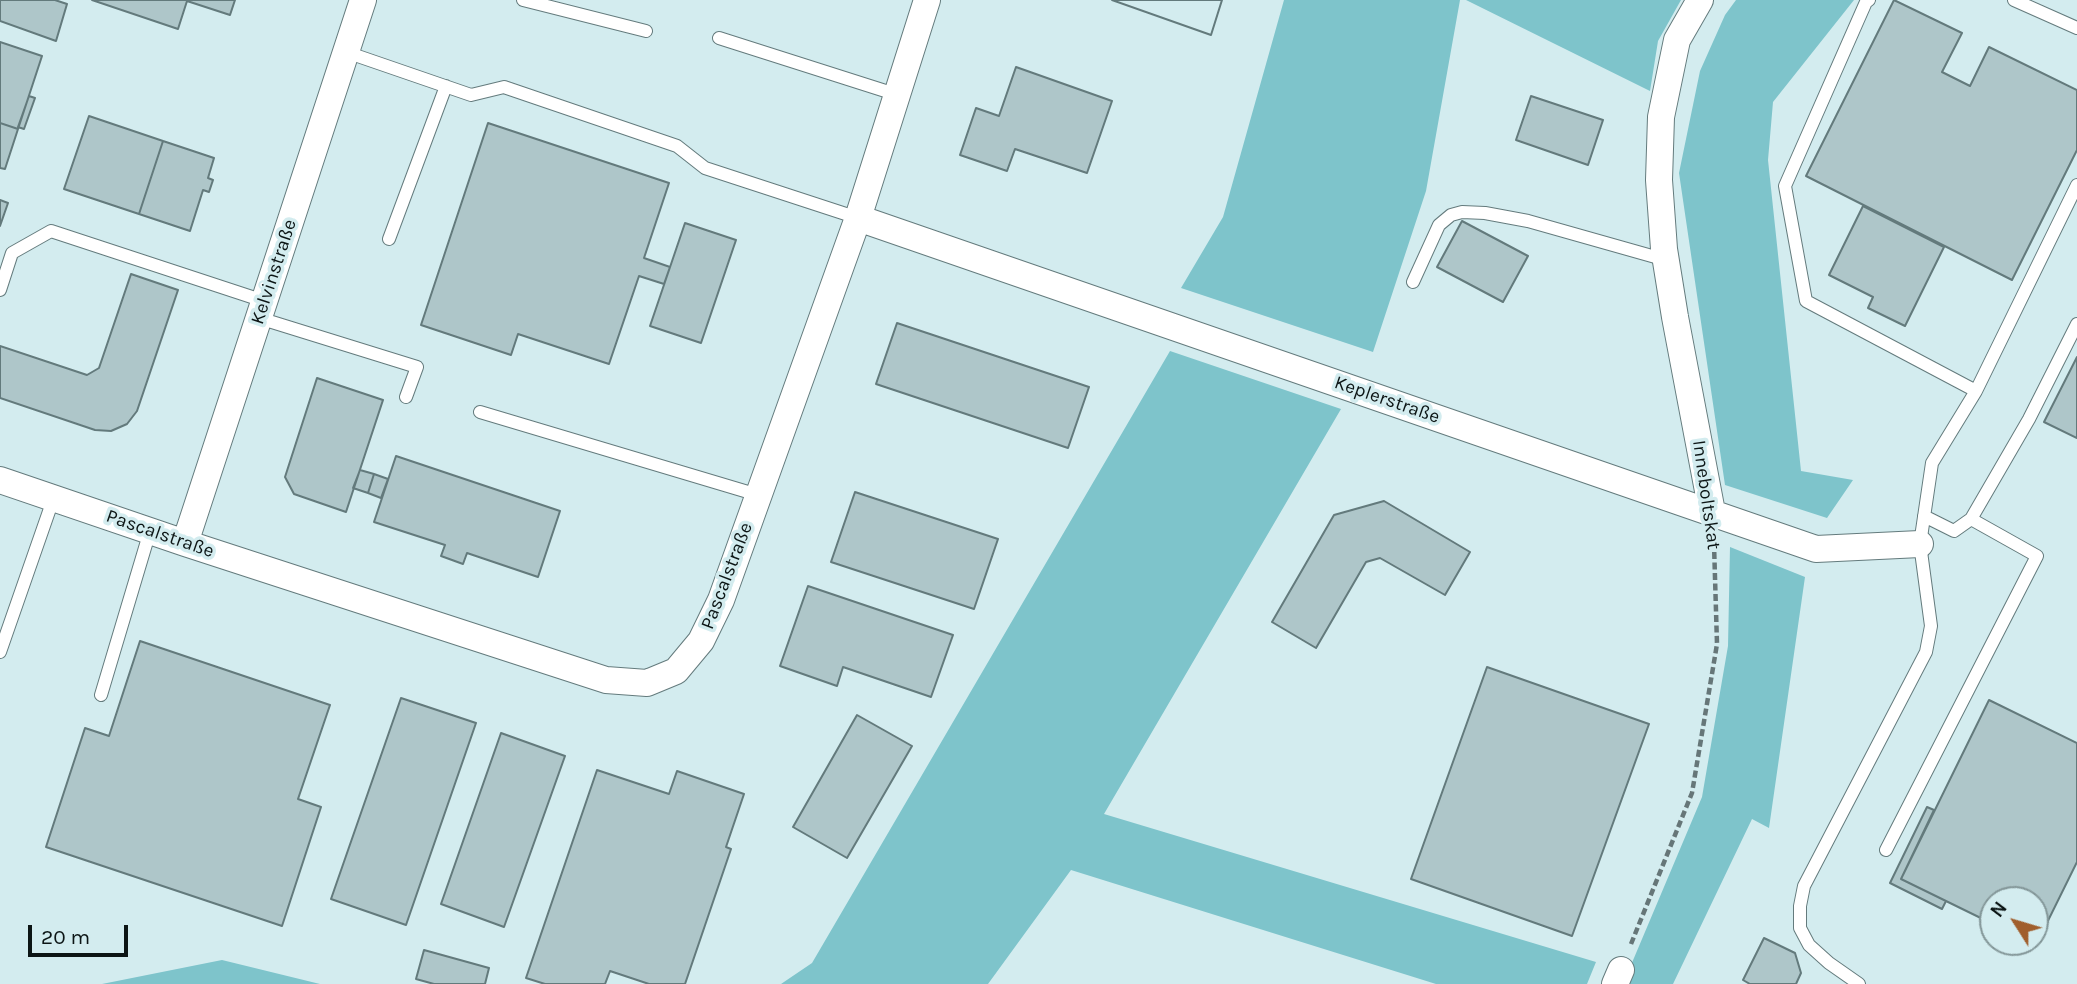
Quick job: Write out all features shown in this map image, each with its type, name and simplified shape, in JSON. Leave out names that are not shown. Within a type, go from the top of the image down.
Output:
[{"type":"street","name":"Kelvinstraße","points":[[185,543],[363,0]]},
{"type":"street","name":"Pascalstraße","points":[[0,481],[606,680],[647,683],[676,670],[701,641],[721,600],[859,218],[927,0]]},
{"type":"street","name":"Inneboltskat","points":[[1700,0],[1676,40],[1661,117],[1659,180],[1666,260],[1675,317],[1712,512]]},
{"type":"street","name":"Keplerstraße","points":[[859,218],[1816,549],[1920,544]]},
{"type":"lane","points":[[523,0],[646,31]]},
{"type":"lane","points":[[1869,0],[1785,186],[1806,301],[1976,391]]},
{"type":"lane","points":[[2014,0],[2077,28]]},
{"type":"lane","points":[[719,38],[898,95]]},
{"type":"lane","points":[[345,52],[471,95],[504,87],[677,146],[705,168],[859,218]]},
{"type":"lane","points":[[389,239],[446,86]]},
{"type":"lane","points":[[1859,984],[1809,945],[1800,928],[1804,886],[1926,652],[1931,626],[1920,544],[1932,463],[1976,391],[2077,185]]},
{"type":"lane","points":[[1413,282],[1439,225],[1451,215],[1462,212],[1485,213],[1528,221],[1666,260]]},
{"type":"lane","points":[[0,290],[12,253],[51,231],[417,367],[406,397]]},
{"type":"lane","points":[[1924,516],[1954,531],[1971,520],[2029,419],[2077,324]]},
{"type":"lane","points":[[480,412],[758,495]]},
{"type":"lane","points":[[0,652],[54,497]]},
{"type":"lane","points":[[1886,850],[2037,556],[1971,520]]},
{"type":"lane","points":[[101,695],[150,531]]},
{"type":"path","name":"Inneboltskat","points":[[1618,977],[1692,793],[1717,645],[1712,512]]},
{"type":"shaded area","points":[[1284,0],[1460,0],[1426,191],[1373,352],[1181,288],[1223,217]]},
{"type":"shaded area","points":[[1466,0],[1681,0],[1658,41],[1650,91]]},
{"type":"shaded area","points":[[1736,0],[1854,0],[1773,102],[1768,160],[1801,471],[1853,480],[1827,518],[1725,485],[1679,173],[1700,71],[1725,15]]},
{"type":"shaded area","points":[[1170,351],[1341,409],[1104,814],[1596,962],[1587,984],[1436,984],[1071,870],[988,984],[781,984],[812,963]]},
{"type":"shaded area","points":[[1730,547],[1805,577],[1769,828],[1752,819],[1673,984],[1623,984],[1702,797],[1728,646]]},
{"type":"shaded area","points":[[222,960],[320,984],[102,984]]},
{"type":"building","points":[[0,0],[55,0],[67,4],[56,41],[0,21]]},
{"type":"building","points":[[92,0],[235,0],[230,15],[187,1],[178,29]]},
{"type":"building","points":[[1112,0],[1222,0],[1211,35]]},
{"type":"building","points":[[1112,0],[1222,0],[1211,35]]},
{"type":"building","points":[[1894,0],[1962,33],[1942,72],[1970,86],[1989,47],[2077,90],[2077,150],[2012,280],[1806,176]]},
{"type":"building","points":[[0,42],[42,56],[18,129],[0,123]]},
{"type":"building","points":[[1016,67],[1112,101],[1087,173],[1015,149],[1007,171],[960,155],[976,108],[999,116]]},
{"type":"building","points":[[29,96],[35,98],[24,129],[18,127]]},
{"type":"building","points":[[1531,96],[1603,120],[1588,165],[1516,140]]},
{"type":"building","points":[[89,116],[163,141],[139,214],[64,189]]},
{"type":"building","points":[[0,123],[18,129],[5,169],[0,168]]},
{"type":"building","points":[[488,123],[669,183],[644,258],[670,267],[664,284],[639,276],[609,364],[518,334],[511,355],[421,325]]},
{"type":"building","points":[[163,141],[214,158],[208,178],[213,180],[209,192],[203,190],[190,231],[139,214]]},
{"type":"building","points":[[0,200],[8,203],[0,226]]},
{"type":"building","points":[[1863,206],[1944,247],[1905,326],[1868,308],[1873,297],[1829,275]]},
{"type":"building","points":[[1462,221],[1528,256],[1503,302],[1437,267]]},
{"type":"building","points":[[685,223],[736,240],[701,343],[650,326]]},
{"type":"building","points":[[131,274],[178,290],[137,411],[127,424],[111,431],[95,430],[0,398],[0,346],[87,375],[99,368]]},
{"type":"building","points":[[897,323],[1089,387],[1068,448],[876,384]]},
{"type":"building","points":[[2077,357],[2077,438],[2044,422]]},
{"type":"building","points":[[317,378],[383,400],[346,512],[294,494],[285,477]]},
{"type":"building","points":[[396,456],[560,511],[538,577],[467,553],[463,564],[441,556],[445,545],[374,522]]},
{"type":"building","points":[[360,470],[374,474],[368,493],[353,488]]},
{"type":"building","points":[[374,474],[388,479],[381,498],[368,493]]},
{"type":"building","points":[[855,492],[998,539],[974,609],[831,562]]},
{"type":"building","points":[[1384,501],[1470,552],[1445,595],[1380,558],[1366,562],[1316,648],[1272,622],[1334,515]]},
{"type":"building","points":[[808,586],[953,635],[931,697],[843,667],[837,686],[780,666]]},
{"type":"building","points":[[140,641],[330,705],[298,799],[321,807],[282,926],[46,847],[85,728],[109,736]]},
{"type":"building","points":[[1487,667],[1649,724],[1572,936],[1411,879]]},
{"type":"building","points":[[401,698],[476,723],[406,925],[331,899]]},
{"type":"building","points":[[1989,700],[2077,743],[2077,862],[2049,919],[2049,886],[1979,886],[1979,917],[1901,879]]},
{"type":"building","points":[[857,715],[912,746],[847,858],[793,827]]},
{"type":"building","points":[[501,733],[565,756],[504,927],[441,904]]},
{"type":"building","points":[[597,770],[669,794],[677,771],[744,794],[726,847],[731,849],[685,984],[649,984],[610,971],[605,984],[545,984],[526,978]]},
{"type":"building","points":[[1927,807],[1934,810],[1901,879],[1946,901],[1942,909],[1890,883]]},
{"type":"building","points":[[1764,938],[1795,953],[1801,973],[1796,984],[1750,984],[1743,980]]},
{"type":"building","points":[[424,950],[489,968],[485,984],[434,984],[416,979]]}]
